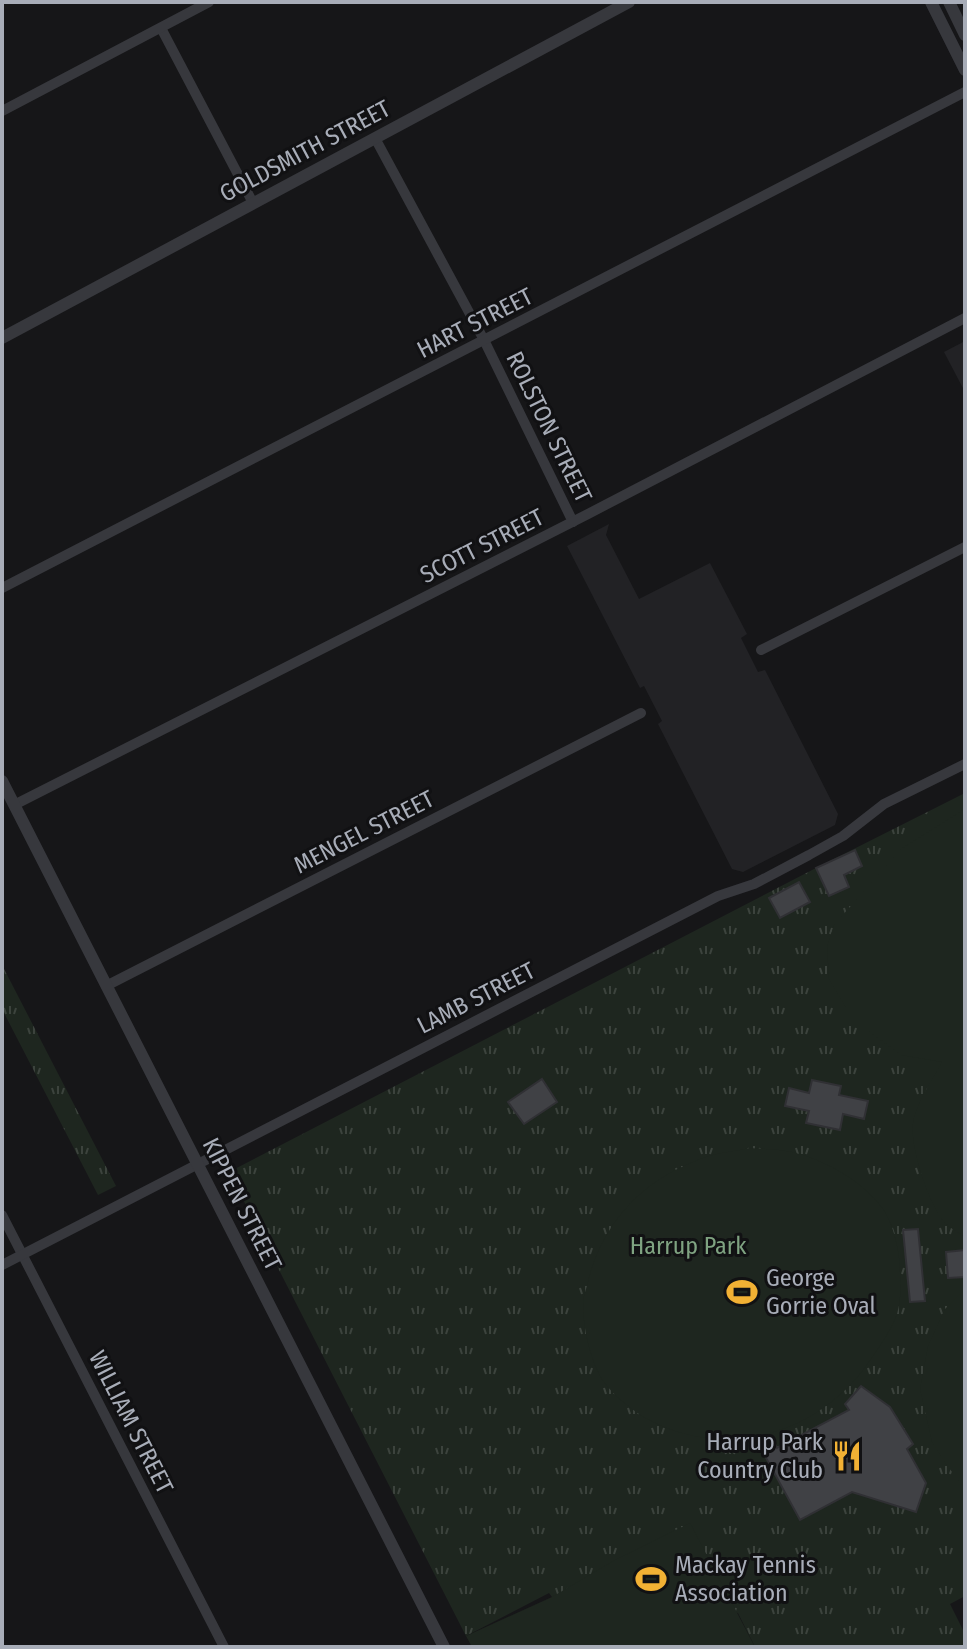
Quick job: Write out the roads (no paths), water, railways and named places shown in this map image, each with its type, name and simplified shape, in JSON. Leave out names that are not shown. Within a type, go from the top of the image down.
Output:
[{"type":"street","points":[[2,111],[209,2]]},
{"type":"street","name":"GOLDSMITH STREET","points":[[2,338],[629,2]]},
{"type":"street","points":[[931,2],[965,70]]},
{"type":"street","points":[[949,2],[965,35]]},
{"type":"street","points":[[161,28],[253,203]]},
{"type":"street","name":"HART STREET","points":[[2,588],[965,92]]},
{"type":"street","name":"ROLSTON STREET","points":[[375,138],[484,340],[573,522]]},
{"type":"street","name":"SCOTT STREET","points":[[14,805],[573,522],[965,318]]},
{"type":"street","points":[[761,650],[965,547]]},
{"type":"street","name":"MENGEL STREET","points":[[106,986],[641,713]]},
{"type":"street","name":"LAMB STREET","points":[[2,1265],[718,896],[754,884],[835,841],[884,804],[965,764]]},
{"type":"street","name":"KIPPEN STREET","points":[[2,781],[444,1647]]},
{"type":"street","name":"WILLIAM STREET","points":[[2,1215],[224,1647]]},
{"type":"place","name":"George Gorrie Oval","points":[[742,1292]]},
{"type":"place","name":"Harrup Park Country Club","points":[[847,1456]]},
{"type":"place","name":"Mackay Tennis Association","points":[[651,1579]]},
{"type":"park label","name":"Harrup Park","points":[[688,1246]]}]
